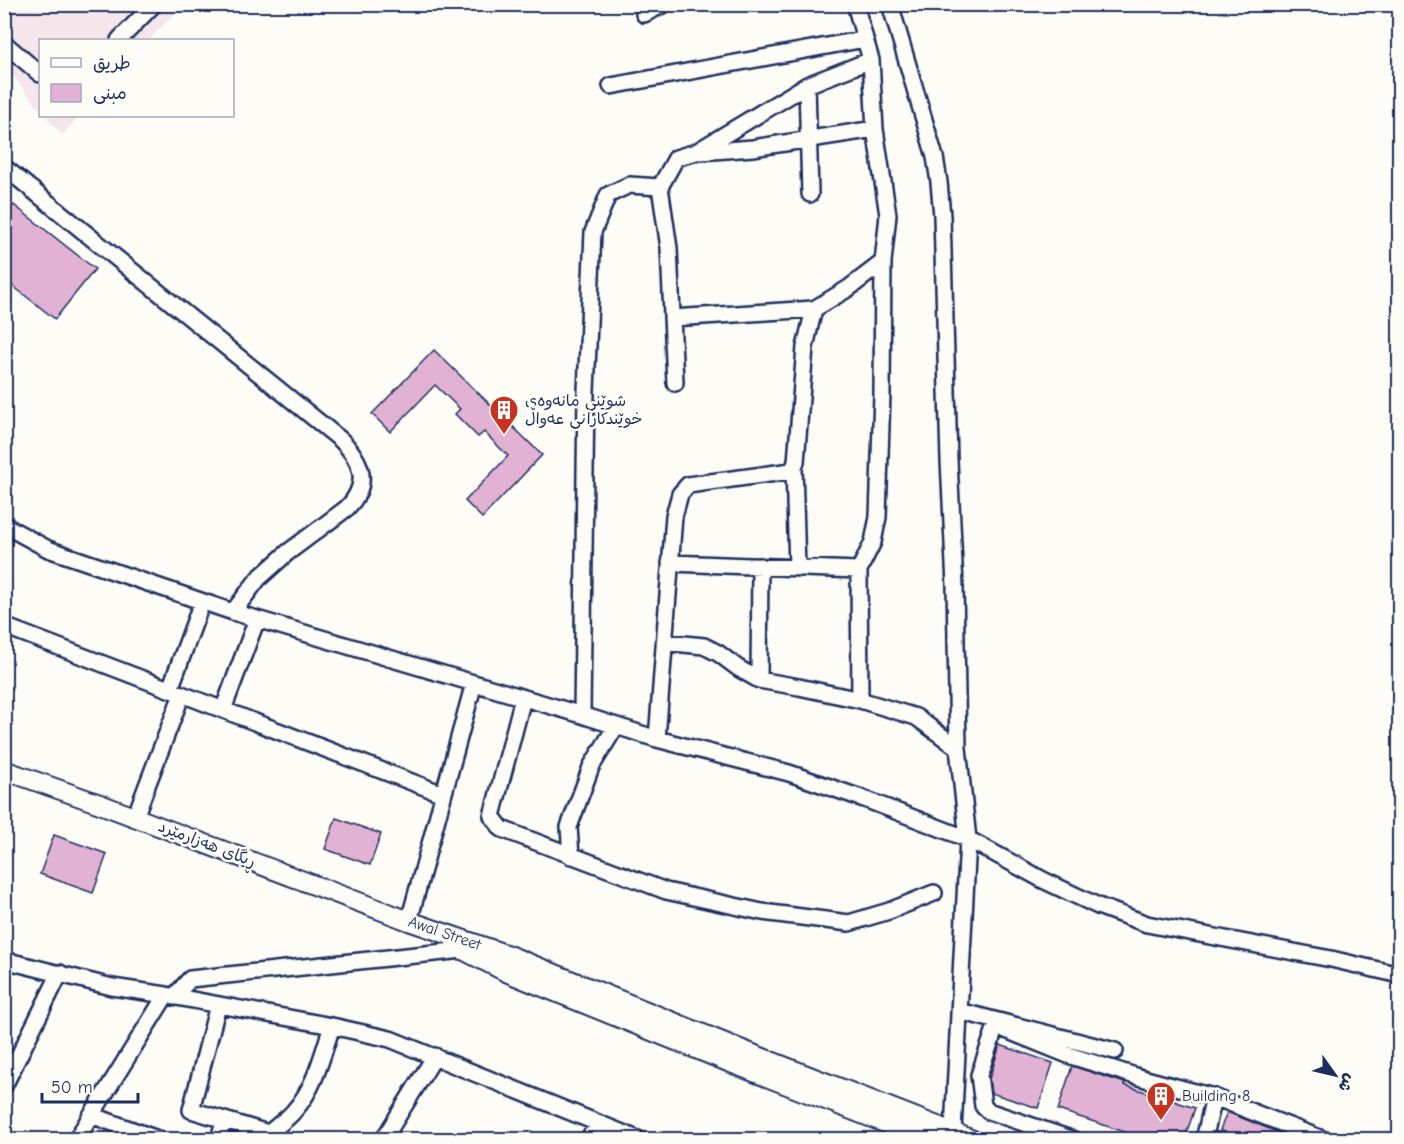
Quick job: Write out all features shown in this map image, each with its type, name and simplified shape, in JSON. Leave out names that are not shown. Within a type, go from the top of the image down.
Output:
[{"type":"main road","name":"ڕیگای هەزارمێرد","points":[[4,770],[409,921]]},
{"type":"main road","name":"Awal Street","points":[[409,921],[506,972],[929,1140]]},
{"type":"main road","name":"Awal Street","points":[[409,921],[511,956],[952,1136],[973,1140]]},
{"type":"street","points":[[120,39],[154,4]]},
{"type":"street","points":[[644,14],[664,4]]},
{"type":"street","points":[[855,4],[871,60],[875,129],[888,215],[883,262],[878,517],[873,542],[859,570],[860,700]]},
{"type":"street","points":[[890,4],[935,157],[940,191],[945,278],[948,459],[956,586],[958,748],[968,839],[952,1136]]},
{"type":"street","points":[[610,86],[865,39]]},
{"type":"street","points":[[4,43],[39,73]]},
{"type":"street","points":[[696,152],[807,85],[871,60]]},
{"type":"street","points":[[807,85],[810,194]]},
{"type":"street","points":[[675,383],[669,248],[660,188],[676,158],[696,152],[753,148],[875,129]]},
{"type":"street","points":[[4,167],[341,440],[355,456],[361,474],[358,493],[354,501],[258,579],[233,612]]},
{"type":"street","points":[[582,715],[586,391],[593,232],[608,195],[629,185],[660,188]]},
{"type":"street","points":[[672,318],[814,309],[849,288],[883,262]]},
{"type":"street","points":[[797,568],[794,467],[805,347],[814,309]]},
{"type":"street","points":[[657,739],[674,516],[680,494],[688,485],[791,471],[794,467]]},
{"type":"street","points":[[7,529],[48,549],[233,612],[657,739],[789,773],[867,800],[968,839],[1043,880],[1098,906],[1147,924],[1332,959],[1400,975]]},
{"type":"street","points":[[670,564],[859,570]]},
{"type":"street","points":[[759,680],[760,566]]},
{"type":"street","points":[[135,817],[176,692],[202,602]]},
{"type":"street","points":[[223,710],[257,619]]},
{"type":"street","points":[[4,627],[443,794]]},
{"type":"street","points":[[664,642],[704,646],[759,680],[860,700],[916,717],[958,748]]},
{"type":"street","points":[[409,921],[474,683]]},
{"type":"street","points":[[523,698],[492,816],[502,830],[666,891],[762,912],[849,923],[889,911],[934,893]]},
{"type":"street","points":[[571,855],[569,827],[591,767],[616,726]]},
{"type":"street","points":[[76,1140],[170,996],[190,979],[463,950]]},
{"type":"street","points":[[6,963],[60,973],[112,987],[332,1026],[390,1039],[640,1140]]},
{"type":"street","points":[[4,1086],[60,973]]},
{"type":"street","points":[[218,1005],[191,1110],[266,1136],[293,1113],[306,1095],[332,1026]]},
{"type":"street","points":[[959,1011],[1115,1051]]},
{"type":"street","points":[[1074,1140],[988,1111],[983,1106],[979,1075],[996,1026],[1068,1056],[1214,1098],[1325,1140]]},
{"type":"street","points":[[383,1140],[435,1056]]},
{"type":"street","points":[[1204,1140],[1214,1098]]},
{"type":"street","points":[[91,1115],[160,1140]]},
{"type":"street","points":[[219,1140],[224,1120]]},
{"type":"street","points":[[587,1140],[600,1124]]},
{"type":"shaded area","points":[[4,5],[183,5],[150,39],[39,39],[39,109],[5,66]]},
{"type":"shaded area","points":[[46,117],[79,117],[62,135]]},
{"type":"building","points":[[14,205],[95,269],[55,319],[4,279],[4,217]]},
{"type":"building","name":"شوێنی مانەوەی خوێندکارانی عەواڵ","points":[[434,350],[542,455],[482,518],[465,501],[508,456],[484,432],[478,437],[455,414],[460,409],[435,385],[390,432],[372,414]]},
{"type":"building","points":[[336,818],[381,834],[370,865],[325,849]]},
{"type":"building","points":[[54,835],[107,854],[93,893],[40,874]]},
{"type":"building","points":[[1000,1045],[1053,1063],[1038,1108],[991,1093],[989,1079]]},
{"type":"building","points":[[1072,1066],[1195,1108],[1184,1140],[1139,1140],[1127,1136],[1128,1133],[1058,1110]]},
{"type":"building","points":[[1227,1112],[1297,1140],[1244,1140],[1220,1130]]},
{"type":"place","name":"شوێنی مانەوەی خوێندکارانی عەواڵ","points":[[504,436]]},
{"type":"place","name":"Building 8","points":[[1161,1122]]}]
